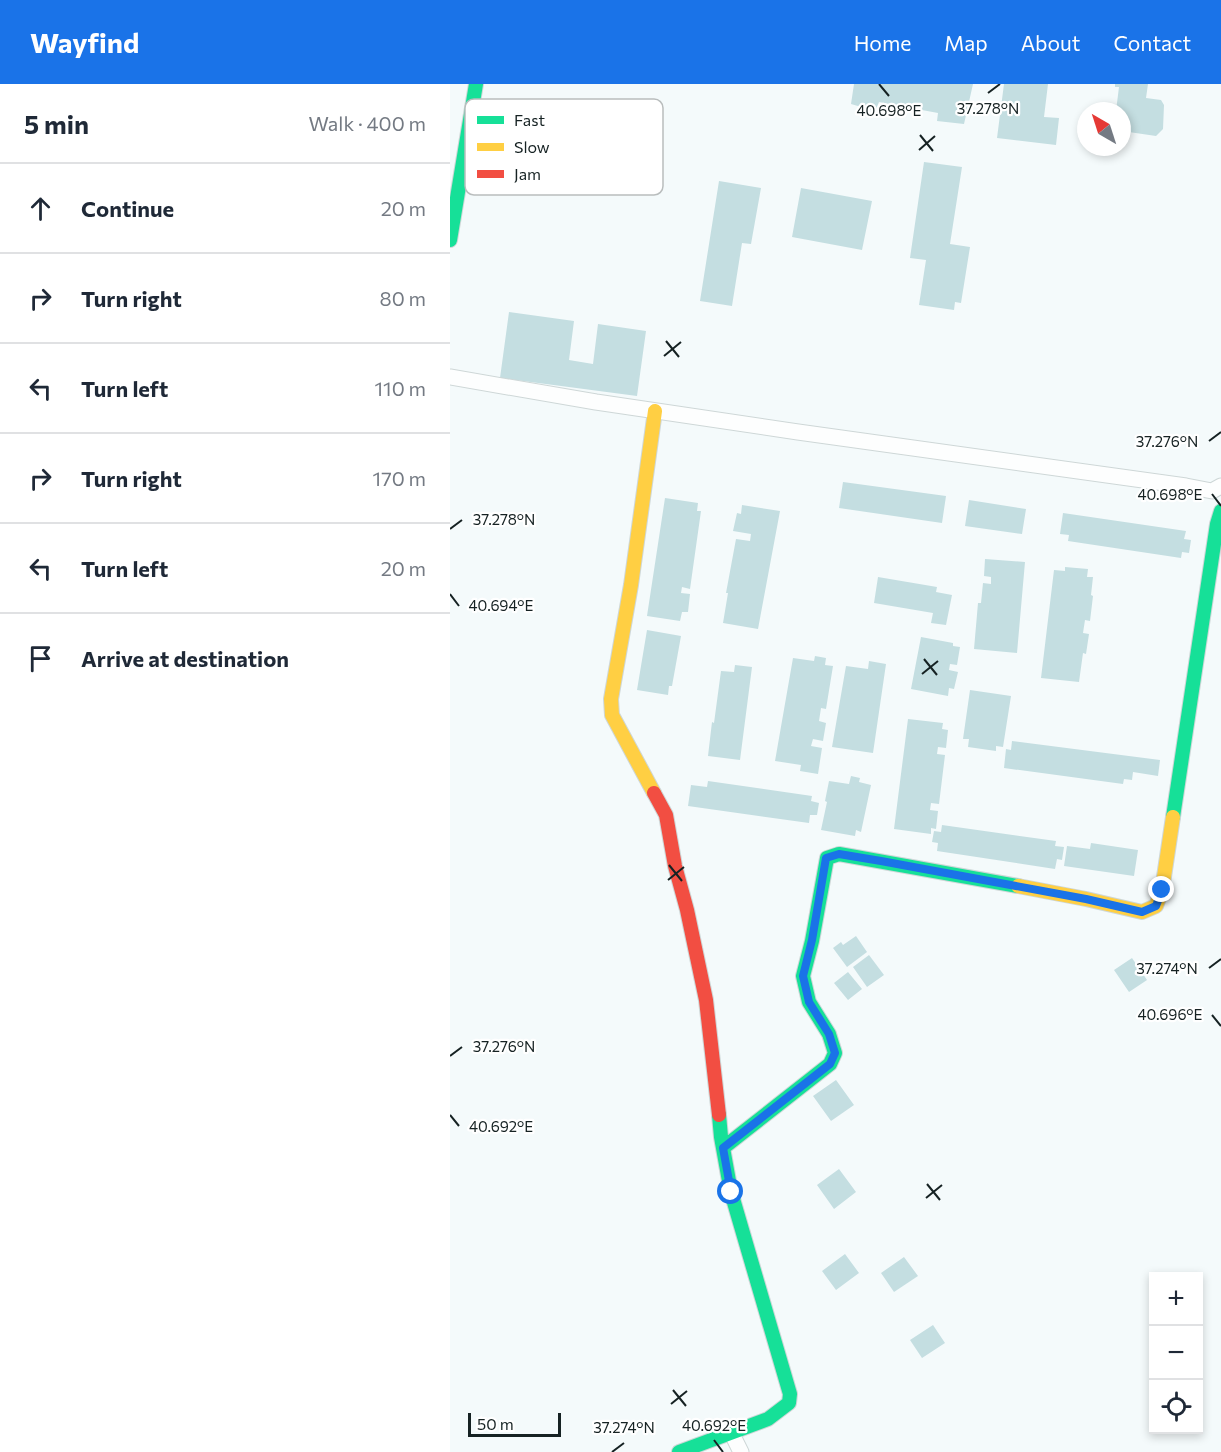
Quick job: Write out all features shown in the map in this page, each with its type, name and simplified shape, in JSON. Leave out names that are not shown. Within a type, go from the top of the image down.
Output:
[{"type":"main road","points":[[474,99],[476,84]]},
{"type":"main road","points":[[450,240],[465,150]]},
{"type":"main road","points":[[655,411],[631,585],[611,699],[612,715],[666,815],[675,866],[706,1000],[723,1148],[731,1192],[790,1394],[789,1403],[768,1419],[679,1452]]},
{"type":"main road","points":[[723,1148],[830,1064],[835,1053],[829,1034],[809,1002],[803,976],[812,940],[826,858],[839,854],[881,861],[1086,899],[1142,912],[1156,906],[1162,890],[1217,524],[1221,511]]},
{"type":"street","points":[[450,377],[821,436],[1212,491],[1221,486]]},
{"type":"street","points":[[731,1432],[741,1452]]},
{"type":"building","points":[[854,84],[973,84],[964,124],[937,121],[938,113],[879,102],[875,111],[851,104]]},
{"type":"building","points":[[1004,84],[1048,84],[1044,117],[1059,118],[1056,145],[997,138]]},
{"type":"building","points":[[1115,84],[1148,84],[1146,98],[1161,100],[1164,105],[1163,129],[1156,136],[1131,132],[1131,102],[1117,102],[1119,87],[1115,87]]},
{"type":"building","points":[[924,162],[962,167],[950,244],[970,247],[961,303],[955,302],[954,310],[919,305],[926,260],[910,258]]},
{"type":"building","points":[[719,181],[761,188],[751,244],[742,243],[732,306],[700,301]]},
{"type":"building","points":[[801,188],[872,201],[862,250],[792,237]]},
{"type":"building","points":[[509,312],[574,321],[569,360],[593,364],[598,324],[646,331],[637,396],[500,378]]},
{"type":"building","points":[[843,482],[946,496],[942,523],[839,508]]},
{"type":"building","points":[[665,498],[698,503],[697,511],[701,511],[690,589],[682,587],[681,593],[690,594],[688,612],[682,612],[680,621],[647,616]]},
{"type":"building","points":[[969,500],[1026,509],[1022,534],[965,526]]},
{"type":"building","points":[[742,505],[780,511],[758,629],[723,623],[736,539],[750,541],[751,534],[733,531],[737,513],[741,514]]},
{"type":"building","points":[[1063,513],[1186,531],[1184,539],[1191,540],[1189,553],[1182,552],[1181,558],[1068,541],[1069,535],[1060,534]]},
{"type":"building","points":[[985,559],[1025,562],[1017,653],[974,649],[978,603],[981,603],[983,583],[991,584],[991,577],[984,576]]},
{"type":"building","points":[[1065,567],[1088,569],[1087,577],[1093,577],[1090,621],[1085,620],[1083,633],[1089,634],[1086,654],[1083,653],[1079,682],[1041,678],[1054,570],[1065,571]]},
{"type":"building","points":[[878,577],[937,587],[936,592],[952,595],[946,625],[931,623],[933,613],[874,603]]},
{"type":"building","points":[[647,630],[681,636],[672,686],[669,686],[668,695],[637,690]]},
{"type":"building","points":[[921,637],[953,643],[953,646],[960,647],[957,665],[950,664],[949,670],[958,672],[954,689],[949,688],[948,696],[911,689]]},
{"type":"building","points":[[815,656],[826,658],[825,665],[833,666],[826,709],[821,708],[819,721],[826,723],[823,741],[813,739],[811,746],[822,748],[818,774],[800,771],[801,765],[775,761],[793,658],[814,661]]},
{"type":"building","points":[[869,661],[886,664],[873,753],[832,747],[846,666],[868,669]]},
{"type":"building","points":[[735,665],[752,667],[740,760],[708,756],[721,671],[734,672]]},
{"type":"building","points":[[970,690],[1011,696],[1003,747],[996,746],[996,751],[968,747],[969,739],[963,739]]},
{"type":"building","points":[[908,719],[943,723],[942,729],[948,730],[946,748],[938,747],[937,754],[945,755],[939,804],[931,803],[930,810],[938,811],[936,829],[931,828],[931,834],[894,829]]},
{"type":"building","points":[[1012,741],[1160,760],[1158,776],[1133,772],[1132,780],[1124,779],[1123,784],[1004,768],[1006,749],[1011,750]]},
{"type":"building","points":[[851,776],[860,778],[859,782],[871,785],[861,832],[856,830],[855,836],[821,830],[829,781],[849,784]]},
{"type":"building","points":[[708,781],[812,796],[811,801],[819,803],[817,815],[810,815],[809,823],[688,806],[691,785],[707,787]]},
{"type":"building","points":[[942,825],[1056,841],[1055,846],[1064,847],[1062,860],[1057,859],[1055,869],[937,851],[938,843],[932,842],[934,831],[941,832]]},
{"type":"building","points":[[1091,843],[1138,850],[1134,876],[1064,866],[1067,846],[1090,849]]},
{"type":"building","points":[[856,936],[867,952],[847,967],[833,948],[841,942],[843,945]]},
{"type":"building","points":[[869,955],[884,975],[867,987],[853,967]]},
{"type":"building","points":[[1132,958],[1147,980],[1129,992],[1114,970]]},
{"type":"building","points":[[848,972],[862,989],[848,1000],[834,983]]},
{"type":"building","points":[[836,1080],[854,1105],[831,1121],[813,1096]]},
{"type":"building","points":[[839,1169],[856,1192],[834,1209],[817,1185]]},
{"type":"building","points":[[845,1254],[859,1273],[836,1290],[822,1271]]},
{"type":"building","points":[[904,1257],[918,1276],[894,1292],[881,1273]]},
{"type":"building","points":[[933,1325],[945,1343],[922,1358],[910,1340]]},
{"type":"traffic: fast","points":[[474,99],[476,84]]},
{"type":"traffic: fast","points":[[450,240],[465,150]]},
{"type":"traffic: fast","points":[[1173,817],[1217,524],[1221,511]]},
{"type":"traffic: fast","points":[[723,1148],[830,1064],[835,1053],[829,1034],[809,1002],[803,976],[812,941],[827,858],[839,854],[1018,886]]},
{"type":"traffic: fast","points":[[679,1452],[768,1419],[789,1403],[790,1394],[731,1192],[719,1115]]},
{"type":"traffic: slow","points":[[654,793],[612,715],[611,699],[631,585],[655,411]]},
{"type":"traffic: slow","points":[[1018,886],[1142,912],[1156,906],[1162,890],[1173,817]]},
{"type":"traffic: jam","points":[[654,793],[666,815],[675,866],[706,1000],[719,1115]]},
{"type":"route","points":[[731,1192],[723,1148],[830,1064],[835,1053],[829,1034],[809,1002],[803,976],[812,940],[826,858],[839,854],[881,861],[1086,899],[1142,912],[1156,906],[1162,890]]}]
